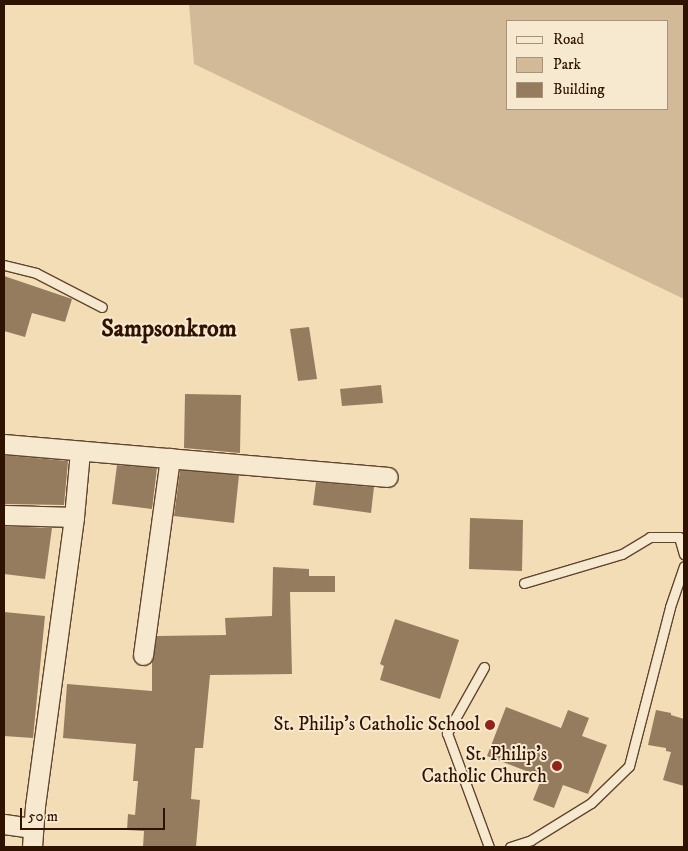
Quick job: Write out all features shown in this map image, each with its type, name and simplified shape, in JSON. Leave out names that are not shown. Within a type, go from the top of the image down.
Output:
[{"type":"street","points":[[4,444],[388,477]]},
{"type":"street","points":[[32,847],[74,517],[80,451]]},
{"type":"street","points":[[143,655],[170,458]]},
{"type":"street","points":[[4,515],[74,517]]},
{"type":"street","points":[[4,824],[33,828]]},
{"type":"lane","points":[[4,265],[45,277],[102,307]]},
{"type":"lane","points":[[524,584],[622,554],[650,537],[680,537],[684,554]]},
{"type":"lane","points":[[510,847],[531,840],[592,803],[629,766],[670,607],[684,566]]},
{"type":"lane","points":[[484,667],[447,733],[489,847]]},
{"type":"green space","points":[[189,4],[684,4],[684,299],[194,64]]},
{"type":"building","points":[[4,276],[72,299],[65,322],[32,313],[25,337],[4,331]]},
{"type":"building","points":[[309,327],[317,379],[298,381],[290,329]]},
{"type":"building","points":[[381,385],[383,403],[342,406],[340,389]]},
{"type":"building","points":[[185,394],[241,395],[240,453],[184,448]]},
{"type":"building","points":[[4,455],[68,461],[64,505],[4,504]]},
{"type":"building","points":[[117,465],[157,468],[152,509],[112,504]]},
{"type":"building","points":[[180,470],[239,475],[234,523],[174,516]]},
{"type":"building","points":[[316,482],[374,487],[371,513],[313,505]]},
{"type":"building","points":[[470,518],[523,520],[522,571],[469,569]]},
{"type":"building","points":[[4,526],[52,528],[45,579],[4,574]]},
{"type":"building","points":[[273,567],[309,569],[309,576],[335,576],[335,592],[290,592],[292,674],[210,675],[203,748],[195,748],[191,799],[200,800],[196,847],[143,847],[144,831],[127,830],[128,814],[135,815],[138,781],[133,781],[136,744],[63,738],[67,684],[152,691],[152,661],[157,636],[226,635],[225,618],[272,616]]},
{"type":"building","points":[[4,612],[45,616],[33,738],[4,736]]},
{"type":"building","points":[[395,619],[459,640],[440,699],[380,680],[384,666],[380,664]]},
{"type":"building","name":"St. Philip's Catholic Church","points":[[506,707],[561,728],[568,710],[589,718],[582,736],[607,745],[588,794],[563,785],[554,808],[533,800],[542,777],[487,756]]},
{"type":"building","points":[[656,710],[671,713],[671,715],[684,719],[684,786],[663,780],[671,752],[666,751],[666,748],[648,745]]},
{"type":"place","name":"St. Philip's Catholic School","points":[[490,725]]},
{"type":"place","name":"St. Philip's Catholic Church","points":[[557,766]]},
{"type":"district","name":"Sampsonkrom","points":[[169,330]]}]
